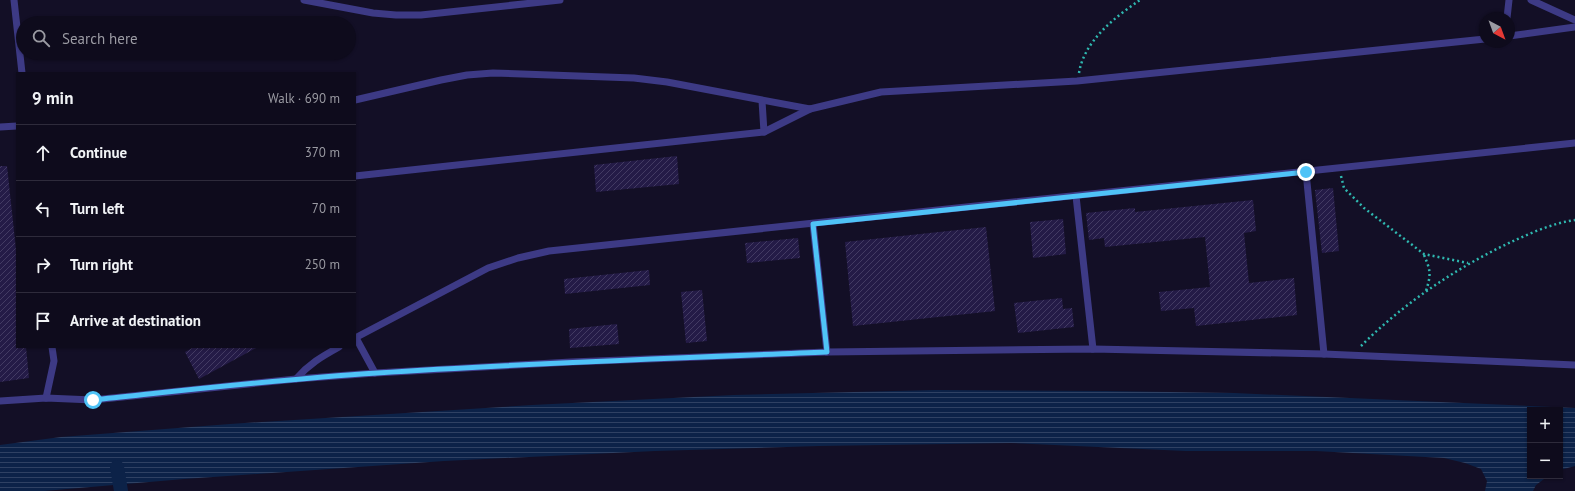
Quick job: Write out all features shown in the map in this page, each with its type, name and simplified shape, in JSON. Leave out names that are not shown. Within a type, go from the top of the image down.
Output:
[{"type":"lane","points":[[14,0],[16,18]]},
{"type":"lane","points":[[304,0],[373,13],[396,15],[421,15],[560,0]]},
{"type":"lane","points":[[1508,12],[1509,0]]},
{"type":"lane","points":[[1531,0],[1575,20]]},
{"type":"lane","points":[[1515,35],[1575,28]]},
{"type":"lane","points":[[356,176],[764,132],[810,109],[881,92],[1077,81],[1479,40]]},
{"type":"lane","points":[[21,60],[22,72]]},
{"type":"lane","points":[[356,100],[441,80],[467,75],[493,73],[634,78],[667,82],[810,109]]},
{"type":"lane","points":[[762,100],[764,132]]},
{"type":"lane","points":[[0,127],[16,125]]},
{"type":"lane","points":[[356,337],[488,268],[518,258],[549,251],[1575,143]]},
{"type":"lane","points":[[1306,172],[1324,354]]},
{"type":"lane","points":[[1076,196],[1093,349]]},
{"type":"lane","points":[[813,224],[827,352]]},
{"type":"lane","points":[[356,340],[376,373]]},
{"type":"lane","points":[[46,398],[54,361],[52,348]]},
{"type":"lane","points":[[296,380],[307,366],[319,357],[337,348]]},
{"type":"lane","points":[[0,401],[46,398],[93,400],[376,373],[571,362],[827,352],[1093,349],[1324,354],[1575,365]]},
{"type":"path","points":[[1077,81],[1080,64],[1086,51],[1111,23],[1140,0]]},
{"type":"path","points":[[1340,168],[1342,183],[1349,194],[1376,218],[1424,254],[1468,264]]},
{"type":"path","points":[[1353,355],[1391,319],[1426,292],[1468,264],[1524,236],[1551,226],[1575,220]]},
{"type":"path","points":[[1424,254],[1430,270],[1430,279],[1426,292]]},
{"type":"water","points":[[935,390],[1106,391],[1234,393],[1552,407],[1527,407],[1527,479],[1544,479],[1536,485],[1533,491],[1485,491],[1487,481],[1481,469],[1444,458],[1316,451],[1186,451],[1011,443],[819,446],[655,451],[444,461],[184,479],[44,491],[0,491],[0,445],[61,437],[230,424],[532,405],[734,395]]},
{"type":"water","points":[[1563,407],[1575,408],[1575,466],[1563,469]]},
{"type":"building","points":[[677,156],[679,184],[596,192],[594,165]]},
{"type":"building","points":[[0,166],[7,166],[16,250],[16,348],[26,348],[29,378],[0,382]]},
{"type":"building","points":[[1333,188],[1339,251],[1322,253],[1315,190]]},
{"type":"building","points":[[1253,200],[1256,231],[1244,233],[1249,283],[1294,278],[1297,315],[1196,326],[1194,308],[1161,311],[1159,292],[1210,287],[1205,237],[1105,247],[1104,238],[1089,240],[1086,213],[1135,208],[1135,212]]},
{"type":"building","points":[[1063,219],[1066,254],[1033,258],[1030,222]]},
{"type":"building","points":[[986,227],[995,311],[853,326],[845,242]]},
{"type":"building","points":[[798,238],[800,258],[747,263],[745,243]]},
{"type":"building","points":[[649,270],[650,285],[565,294],[564,279]]},
{"type":"building","points":[[702,290],[707,341],[686,343],[681,292]]},
{"type":"building","points":[[1062,298],[1063,309],[1072,308],[1074,327],[1018,333],[1014,303]]},
{"type":"building","points":[[617,324],[619,344],[570,348],[569,329]]},
{"type":"building","points":[[192,348],[256,348],[199,379],[185,352]]},
{"type":"waterway","points":[[117,467],[121,491]]},
{"type":"route","points":[[93,400],[376,373],[571,362],[827,352],[813,224],[1306,172]]}]
